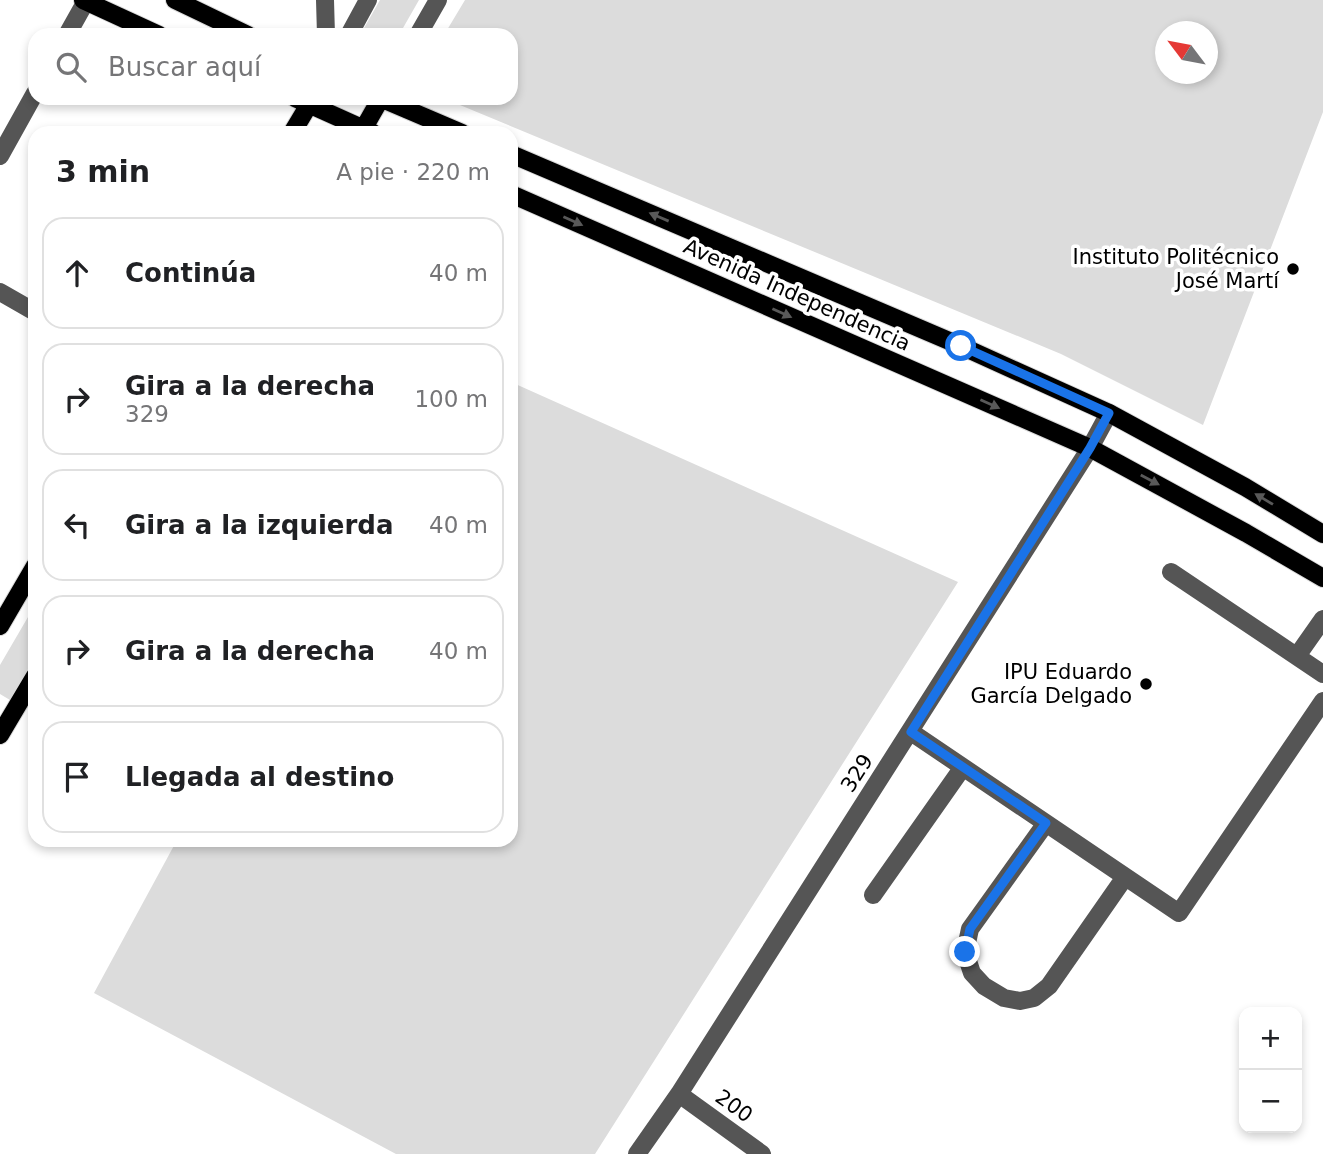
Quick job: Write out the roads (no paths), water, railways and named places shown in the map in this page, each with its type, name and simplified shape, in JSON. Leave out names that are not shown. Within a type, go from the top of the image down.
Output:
[{"type":"main road","points":[[175,0],[233,28]]},
{"type":"main road","points":[[84,1],[144,28]]},
{"type":"main road","points":[[295,126],[303,105]]},
{"type":"main road","points":[[315,105],[355,126]]},
{"type":"main road","points":[[369,126],[378,105]]},
{"type":"main road","points":[[397,105],[446,126]]},
{"type":"main road","name":"Avenida Independencia","points":[[518,157],[948,340],[1109,413],[1245,487],[1323,534]]},
{"type":"main road","name":"Avenida Independencia","points":[[518,197],[1090,448],[1323,578]]},
{"type":"main road","points":[[0,626],[28,578]]},
{"type":"main road","points":[[0,735],[28,688]]},
{"type":"street","points":[[325,0],[326,28]]},
{"type":"street","points":[[353,28],[368,0]]},
{"type":"street","points":[[422,28],[438,0]]},
{"type":"street","points":[[70,28],[84,1]]},
{"type":"street","points":[[0,156],[28,105]]},
{"type":"street","points":[[0,292],[28,308]]},
{"type":"street","name":"329","points":[[637,1154],[679,1094],[911,732],[1090,448],[1109,413]]},
{"type":"street","points":[[1171,572],[1323,674]]},
{"type":"street","points":[[1297,656],[1323,619]]},
{"type":"street","points":[[911,732],[1179,913],[1323,701]]},
{"type":"street","points":[[873,895],[963,767]]},
{"type":"street","points":[[1046,823],[970,929],[965,952],[972,973],[984,986],[1004,998],[1020,1001],[1034,998],[1049,986],[1125,877]]},
{"type":"street","name":"200","points":[[679,1094],[762,1154]]},
{"type":"place","name":"Instituto Politécnico José Martí","points":[[1293,269]]},
{"type":"place","name":"IPU Eduardo García Delgado","points":[[1146,684]]}]
